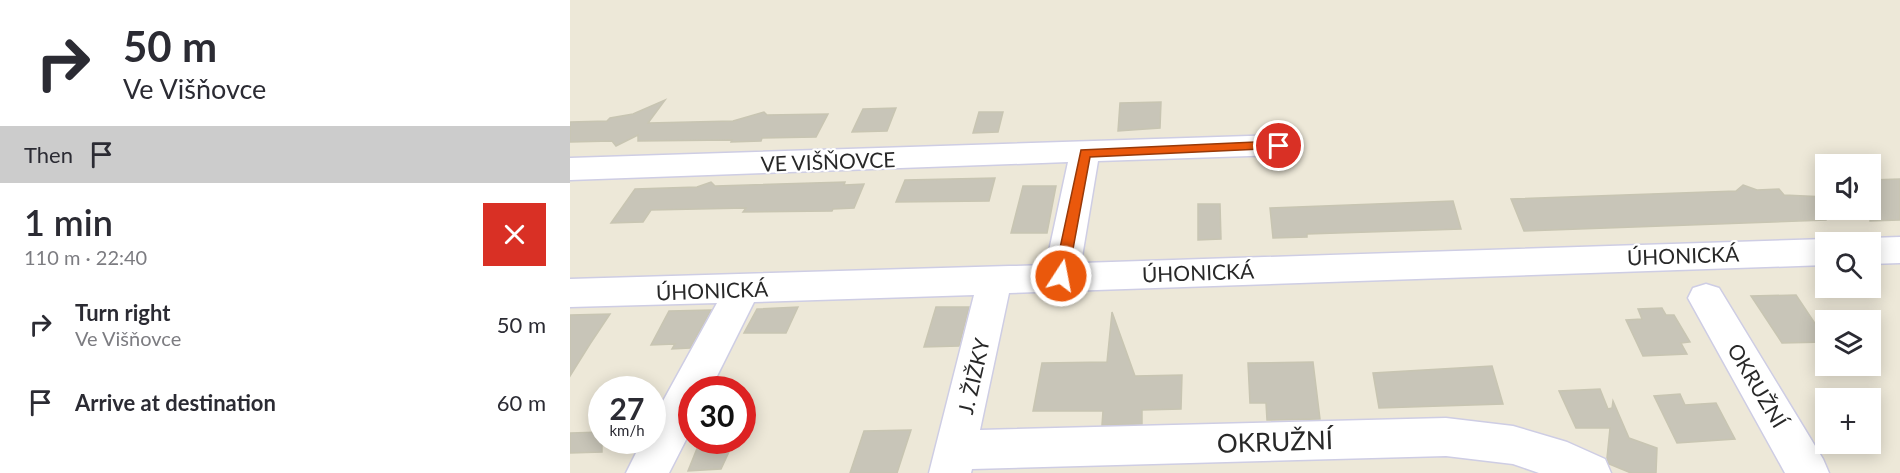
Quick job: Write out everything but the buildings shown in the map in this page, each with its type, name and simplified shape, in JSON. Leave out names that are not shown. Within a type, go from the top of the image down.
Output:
[{"type":"street","name":"VE VIŠŇOVCE","points":[[570,169],[1279,146]]},
{"type":"street","points":[[1061,276],[1085,153]]},
{"type":"street","points":[[1881,251],[1900,250]]},
{"type":"street","name":"ÚHONICKÁ","points":[[570,293],[1815,252]]},
{"type":"street","name":"J. ŽIŽKY","points":[[953,461],[995,279]]},
{"type":"street","points":[[647,473],[743,289]]},
{"type":"street","name":"OKRUŽNÍ","points":[[1706,298],[1808,473]]},
{"type":"street","name":"OKRUŽNÍ","points":[[953,461],[1446,437],[1513,445],[1566,462],[1590,473]]},
{"type":"route","points":[[1061,276],[1085,153],[1279,146]]}]
